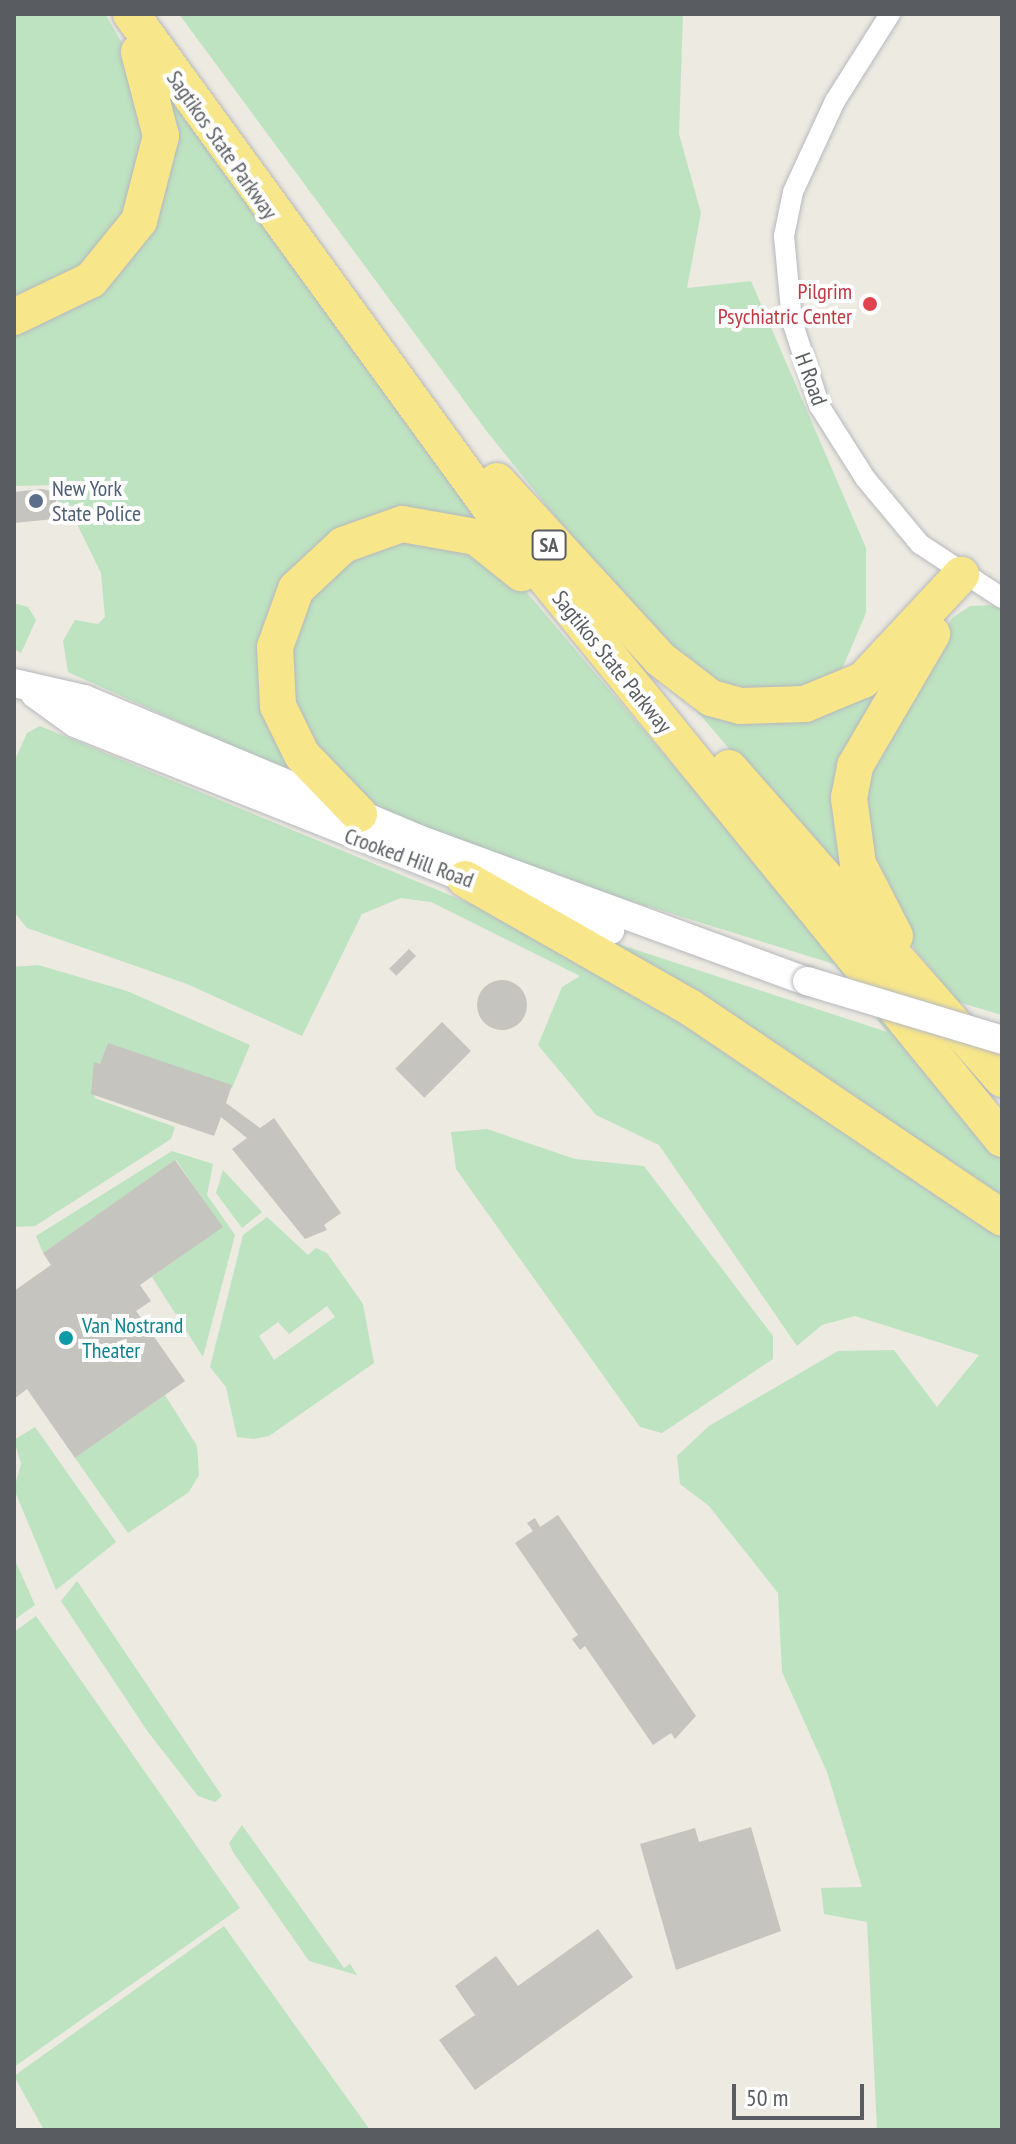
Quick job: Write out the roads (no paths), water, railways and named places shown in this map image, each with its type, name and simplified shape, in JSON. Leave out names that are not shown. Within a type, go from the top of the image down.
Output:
[{"type":"highway","points":[[14,317],[91,280],[125,243],[148,200],[160,117],[122,14]]},
{"type":"highway","name":"Sagtikos State Parkway","points":[[131,14],[389,377],[626,680],[1002,1139]]},
{"type":"highway","name":"Sagtikos State Parkway","points":[[159,14],[497,481],[758,803],[988,1044],[1002,1079]]},
{"type":"highway","points":[[497,481],[660,659],[711,698],[740,706],[805,704],[863,680],[961,575]]},
{"type":"highway","points":[[359,814],[292,740],[273,669],[279,628],[296,589],[325,557],[363,535],[421,524],[476,537],[505,557],[626,680]]},
{"type":"highway","points":[[961,575],[855,766],[849,798],[858,864],[871,896],[988,1044]]},
{"type":"highway","points":[[465,879],[764,1054],[1002,1218]]},
{"type":"main road","name":"Crooked Hill Road","points":[[21,686],[84,699],[359,814],[807,981],[988,1044]]},
{"type":"main road","name":"Crooked Hill Road","points":[[21,686],[75,723],[465,879],[664,947],[807,981]]},
{"type":"street","name":"H Road","points":[[890,14],[835,101],[793,192],[784,236],[792,321],[802,366],[838,441],[920,544],[961,575],[1002,598]]},
{"type":"place","name":"Pilgrim Psychiatric Center","points":[[870,304]]},
{"type":"place","name":"New York State Police","points":[[36,501]]},
{"type":"place","name":"Van Nostrand Theater","points":[[66,1338]]}]
